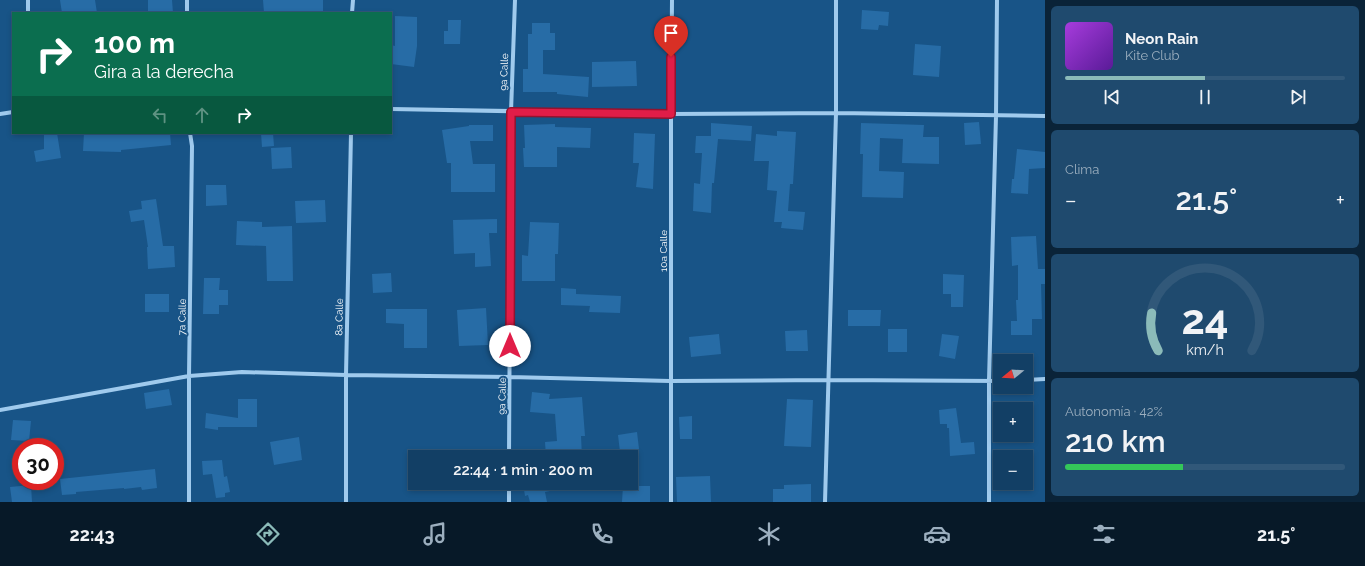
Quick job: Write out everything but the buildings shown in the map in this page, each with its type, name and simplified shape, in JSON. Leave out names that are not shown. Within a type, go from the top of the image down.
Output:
[{"type":"street","points":[[28,0],[28,12]]},
{"type":"street","points":[[187,0],[187,12]]},
{"type":"street","points":[[352,12],[353,0]]},
{"type":"street","name":"9a Calle","points":[[509,450],[511,112],[515,0]]},
{"type":"street","name":"10a Calle","points":[[671,502],[670,382],[672,0]]},
{"type":"street","points":[[825,502],[830,380],[836,113],[836,0]]},
{"type":"street","points":[[989,502],[989,381],[996,116],[997,0]]},
{"type":"street","points":[[392,109],[671,114],[836,113],[1045,116]]},
{"type":"street","points":[[0,114],[12,112]]},
{"type":"street","name":"7a Calle","points":[[189,502],[192,146],[190,134]]},
{"type":"street","name":"8a Calle","points":[[346,502],[346,375],[351,134]]},
{"type":"street","points":[[0,410],[189,376],[242,372],[510,377],[670,382],[830,380],[993,381]]},
{"type":"street","points":[[1033,380],[1045,379]]},
{"type":"street","points":[[509,490],[509,502]]},
{"type":"route","points":[[510,346],[511,112],[671,114],[671,57]]}]
